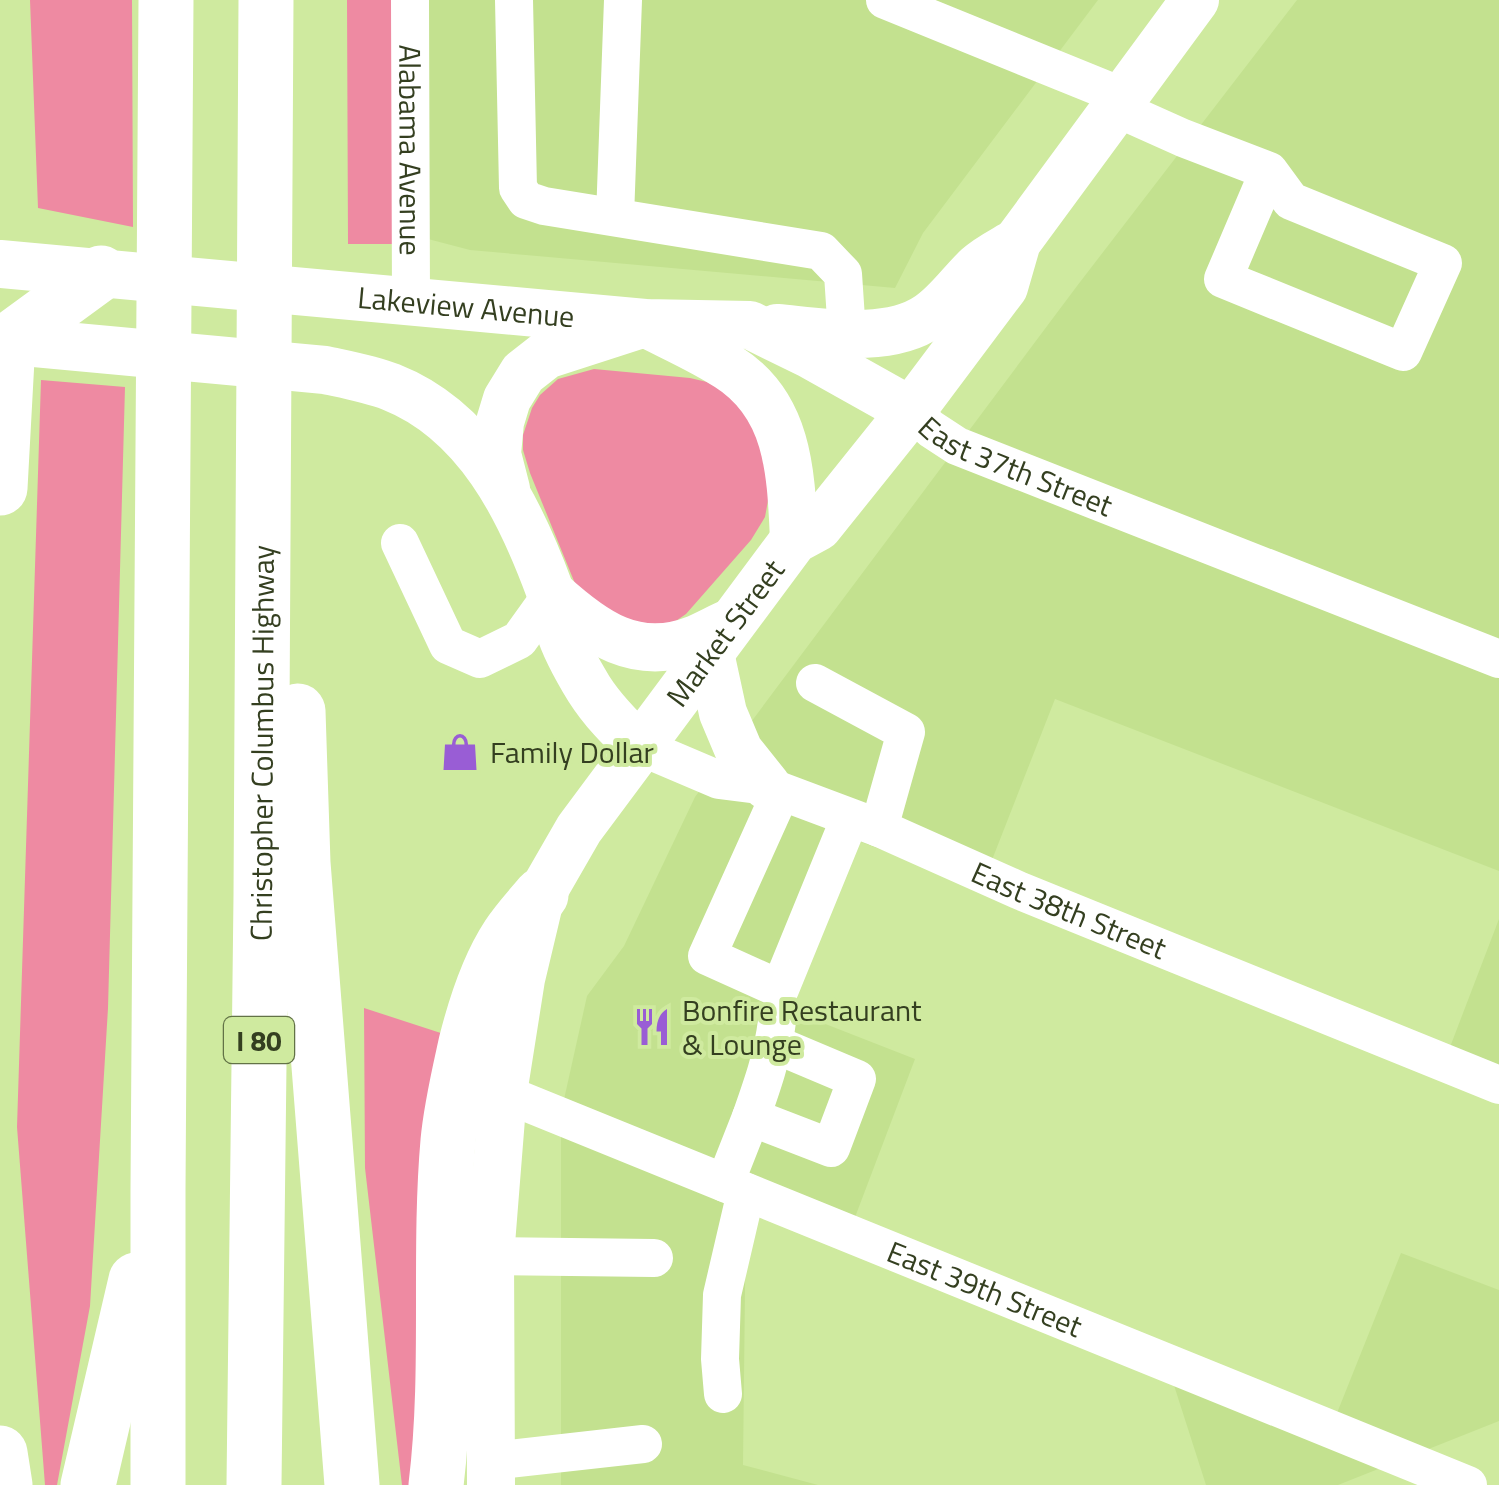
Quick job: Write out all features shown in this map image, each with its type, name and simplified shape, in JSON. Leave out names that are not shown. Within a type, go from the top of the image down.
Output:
[{"type":"highway","points":[[158,1485],[166,0]]},
{"type":"highway","name":"Christopher Columbus Highway","points":[[254,1485],[266,0]]},
{"type":"highway","points":[[0,488],[4,340],[101,274]]},
{"type":"highway","points":[[262,595],[298,682],[303,863],[352,1485]]},
{"type":"highway","points":[[436,1485],[444,1209],[454,1103],[476,1004],[508,936],[542,895]]},
{"type":"highway","points":[[88,1485],[158,1190]]},
{"type":"highway","points":[[0,1452],[4,1485]]},
{"type":"main road","name":"Market Street","points":[[491,1473],[490,1256],[504,1093],[521,979],[542,895],[579,830],[794,540],[818,527],[1004,287],[1017,242],[1195,0]]},
{"type":"main road","points":[[750,325],[847,334],[906,327],[928,317],[981,264],[1017,242]]},
{"type":"main road","name":"Lakeview Avenue","points":[[0,264],[645,323],[750,325],[911,411]]},
{"type":"main road","points":[[639,746],[607,716],[587,687],[559,628],[552,594],[506,490],[497,454],[500,422],[507,399],[523,373],[546,355],[645,323],[730,368],[754,388],[784,440],[794,540]]},
{"type":"main road","points":[[4,340],[325,370],[362,377],[424,404],[454,427],[506,490]]},
{"type":"main road","points":[[552,594],[612,640],[661,647],[723,636],[723,713],[739,750],[774,789]]},
{"type":"street","name":"Alabama Avenue","points":[[410,0],[411,300]]},
{"type":"street","points":[[514,0],[518,188],[526,200],[821,251],[843,274],[847,334]]},
{"type":"street","points":[[615,218],[623,0]]},
{"type":"street","points":[[885,0],[1120,102],[1183,138],[1269,171],[1291,201],[1442,263],[1403,352],[1223,278],[1269,171]]},
{"type":"street","name":"East 37th Street","points":[[911,411],[957,446],[1499,659]]},
{"type":"street","points":[[400,543],[448,645],[480,658],[520,640],[552,594]]},
{"type":"street","points":[[723,1394],[722,1295],[735,1187],[774,1044],[780,989],[865,823],[906,732],[814,682]]},
{"type":"street","name":"East 38th Street","points":[[639,746],[719,780],[774,789],[865,823],[1018,890],[1499,1085]]},
{"type":"street","points":[[774,789],[707,956],[780,989]]},
{"type":"street","points":[[751,1118],[831,1148],[857,1079],[774,1044]]},
{"type":"street","name":"East 39th Street","points":[[504,1093],[1468,1485]]},
{"type":"street","points":[[490,1256],[654,1258]]},
{"type":"street","points":[[491,1473],[643,1444]]},
{"type":"shaded area","points":[[30,0],[132,0],[133,227],[38,208]]},
{"type":"shaded area","points":[[347,0],[400,0],[401,244],[348,244]]},
{"type":"shaded area","points":[[406,0],[1098,0],[923,233],[895,288],[470,250],[409,234]]},
{"type":"shaded area","points":[[1297,0],[1499,0],[1499,871],[1055,699],[981,888],[856,840],[787,1009],[915,1059],[846,1241],[746,1201],[743,1465],[818,1485],[561,1485],[561,1113],[587,996],[624,946],[695,797],[1077,286]]},
{"type":"shaded area","points":[[594,369],[707,382],[725,392],[762,433],[769,495],[765,517],[751,540],[686,614],[667,627],[617,625],[576,586],[523,450],[523,435],[540,395],[558,379]]},
{"type":"shaded area","points":[[41,380],[125,387],[108,1008],[90,1306],[57,1485],[45,1485],[17,1127]]},
{"type":"shaded area","points":[[1499,919],[1499,1090],[1442,1068]]},
{"type":"shaded area","points":[[364,1008],[453,1037],[412,1485],[402,1485],[365,1168]]},
{"type":"shaded area","points":[[1401,1253],[1499,1290],[1499,1421],[1338,1485],[1206,1485],[1171,1376],[1327,1438]]},
{"type":"place","name":"Family Dollar","points":[[460,752]]},
{"type":"place","name":"Bonfire Restaurant & Lounge","points":[[652,1027]]}]
